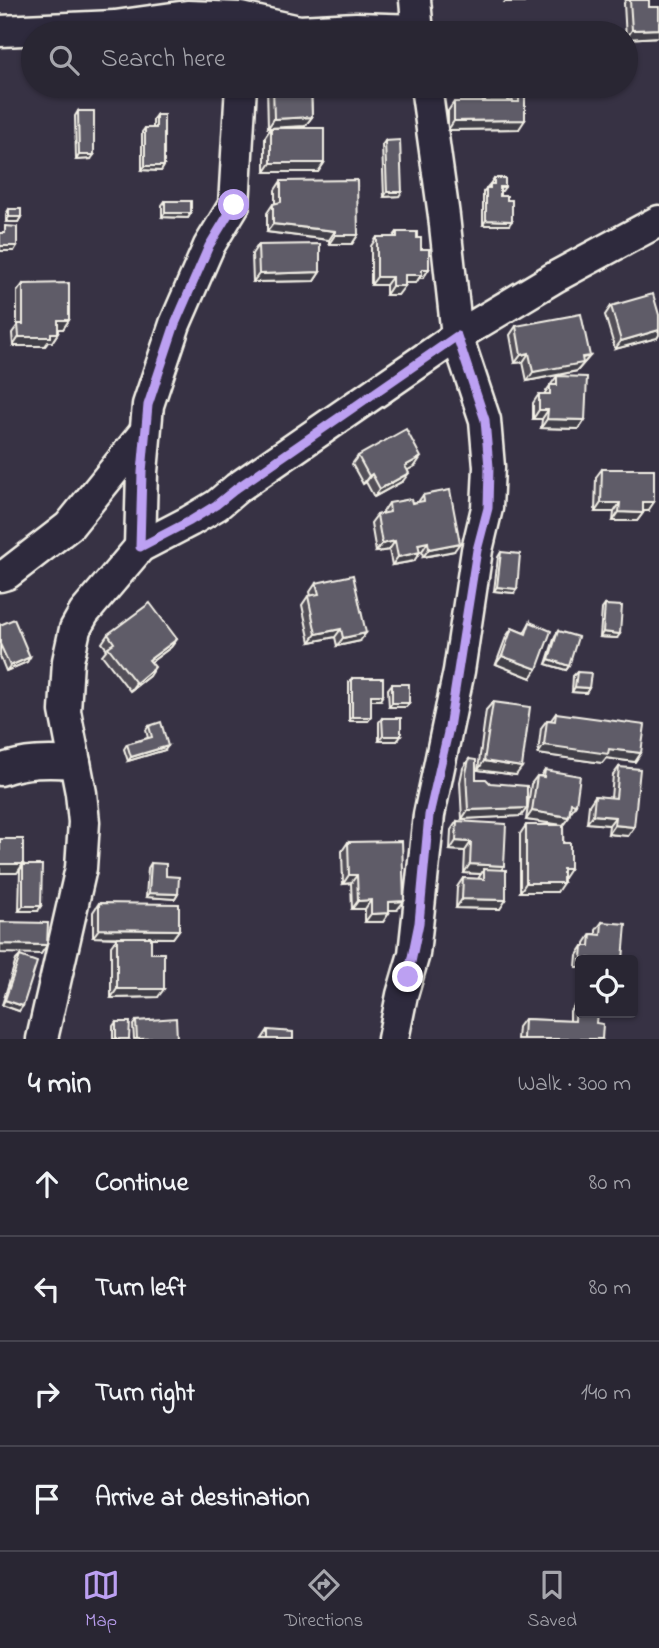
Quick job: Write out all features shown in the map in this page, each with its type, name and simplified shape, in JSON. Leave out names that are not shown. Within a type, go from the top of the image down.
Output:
[{"type":"street","points":[[415,0],[417,21]]},
{"type":"street","points":[[152,21],[187,16],[214,21]]},
{"type":"street","points":[[0,31],[21,30]]},
{"type":"street","points":[[140,547],[148,405],[175,324],[209,246],[234,205],[240,98]]},
{"type":"street","points":[[393,1039],[401,995],[414,954],[429,815],[453,705],[477,550],[488,508],[489,467],[485,420],[457,336],[428,98]]},
{"type":"street","points":[[42,1039],[81,868],[84,822],[65,712],[65,687],[75,629],[84,613],[140,547],[216,505],[457,336],[557,276],[659,221]]},
{"type":"street","points":[[0,576],[7,574],[69,526],[145,432]]},
{"type":"street","points":[[0,769],[34,762],[75,763]]},
{"type":"building","points":[[630,0],[649,0],[649,7],[659,7],[659,29],[638,30],[638,21],[631,21]]},
{"type":"building","points":[[273,98],[311,98],[312,117],[274,119]]},
{"type":"building","points":[[519,98],[525,98],[525,120],[454,121],[454,102],[519,102]]},
{"type":"building","points":[[78,111],[94,111],[94,155],[79,155]]},
{"type":"building","points":[[156,115],[164,115],[164,166],[145,166],[145,128],[156,128]]},
{"type":"building","points":[[271,128],[324,128],[324,163],[271,163]]},
{"type":"building","points":[[400,140],[402,192],[387,192],[385,141]]},
{"type":"building","points":[[494,178],[505,178],[505,187],[500,187],[500,196],[507,196],[507,200],[512,200],[512,221],[486,220],[486,188],[494,184]]},
{"type":"building","points":[[357,180],[358,235],[335,235],[335,231],[273,224],[273,204],[281,202],[281,181]]},
{"type":"building","points":[[165,201],[191,201],[191,213],[165,213]]},
{"type":"building","points":[[9,209],[21,209],[21,217],[9,217]]},
{"type":"building","points":[[5,226],[17,227],[17,246],[0,246],[0,233],[5,233]]},
{"type":"building","points":[[397,232],[417,232],[417,238],[421,238],[421,249],[429,249],[429,269],[422,269],[422,275],[405,275],[405,286],[392,286],[392,277],[377,277],[377,237],[397,237]]},
{"type":"building","points":[[320,244],[320,272],[259,274],[258,245]]},
{"type":"building","points":[[69,283],[69,320],[58,320],[58,333],[51,333],[51,337],[19,337],[18,324],[23,324],[23,284]]},
{"type":"building","points":[[653,294],[659,315],[659,330],[621,341],[611,306]]},
{"type":"building","points":[[581,314],[590,356],[582,357],[583,363],[533,372],[529,353],[521,355],[516,326]]},
{"type":"building","points":[[557,376],[587,377],[585,420],[547,419],[548,410],[539,410],[539,394],[550,394],[550,385],[557,385]]},
{"type":"building","points":[[406,429],[421,457],[405,466],[409,473],[380,489],[358,456]]},
{"type":"building","points":[[602,469],[654,469],[654,502],[643,502],[643,513],[619,512],[620,503],[601,503]]},
{"type":"building","points":[[450,490],[460,543],[429,549],[428,542],[418,544],[420,552],[398,557],[395,541],[382,544],[377,515],[390,512],[389,503],[411,499],[412,503],[424,501],[423,495]]},
{"type":"building","points":[[501,552],[520,554],[517,589],[497,587]]},
{"type":"building","points":[[353,575],[366,633],[343,638],[341,629],[316,634],[308,596],[319,594],[316,583]]},
{"type":"building","points":[[150,603],[177,639],[149,660],[155,667],[136,683],[108,647],[114,643],[108,634]]},
{"type":"building","points":[[605,605],[622,606],[620,634],[603,632]]},
{"type":"building","points":[[14,619],[30,657],[10,666],[0,644],[0,625]]},
{"type":"building","points":[[530,622],[551,631],[537,669],[502,656],[512,628],[526,634]]},
{"type":"building","points":[[558,631],[578,637],[569,666],[549,659]]},
{"type":"building","points":[[577,672],[591,673],[589,688],[575,687]]},
{"type":"building","points":[[352,678],[383,678],[383,695],[371,695],[371,717],[352,717]]},
{"type":"building","points":[[392,684],[409,684],[409,703],[392,703]]},
{"type":"building","points":[[493,702],[530,707],[522,767],[484,761]]},
{"type":"building","points":[[556,713],[645,725],[641,753],[609,749],[608,754],[544,745],[547,720],[555,721]]},
{"type":"building","points":[[382,718],[401,718],[401,736],[383,736]]},
{"type":"building","points":[[161,722],[168,746],[131,757],[127,744],[152,737],[149,726]]},
{"type":"building","points":[[469,759],[476,760],[476,779],[527,786],[527,808],[468,810],[466,773]]},
{"type":"building","points":[[619,767],[640,769],[634,827],[614,825],[615,817],[593,815],[595,796],[616,798]]},
{"type":"building","points":[[545,770],[580,776],[576,804],[571,803],[569,817],[532,811],[537,776],[544,777]]},
{"type":"building","points":[[457,821],[506,824],[504,866],[470,864],[471,842],[456,841]]},
{"type":"building","points":[[526,825],[563,825],[563,843],[570,843],[570,869],[563,869],[563,883],[526,883]]},
{"type":"building","points":[[0,839],[23,839],[23,864],[0,864]]},
{"type":"building","points":[[402,841],[404,901],[389,902],[389,913],[371,914],[371,900],[358,901],[357,875],[349,875],[348,842]]},
{"type":"building","points":[[151,863],[166,864],[166,876],[179,877],[178,894],[149,893]]},
{"type":"building","points":[[23,865],[42,865],[41,906],[23,906]]},
{"type":"building","points":[[484,869],[506,870],[506,900],[462,899],[463,878],[484,879]]},
{"type":"building","points":[[99,903],[179,904],[179,930],[99,929]]},
{"type":"building","points":[[0,922],[48,923],[47,945],[0,944]]},
{"type":"building","points":[[602,922],[626,924],[623,955],[582,955],[583,946],[590,946],[591,934],[601,935]]},
{"type":"building","points":[[117,937],[151,937],[151,953],[164,953],[164,989],[117,989]]},
{"type":"building","points":[[20,956],[37,962],[23,1006],[5,1000]]},
{"type":"building","points":[[176,1018],[177,1038],[137,1039],[136,1021]]},
{"type":"building","points":[[575,1018],[596,1018],[596,1023],[603,1024],[602,1039],[523,1039],[524,1019],[575,1021]]},
{"type":"building","points":[[116,1022],[130,1022],[129,1039],[116,1039]]},
{"type":"building","points":[[268,1030],[293,1032],[293,1039],[268,1039]]},
{"type":"route","points":[[234,205],[209,246],[175,324],[148,405],[142,472],[140,547],[216,505],[457,336],[485,420],[489,467],[488,508],[477,550],[449,728],[429,815],[419,923],[408,977]]}]
